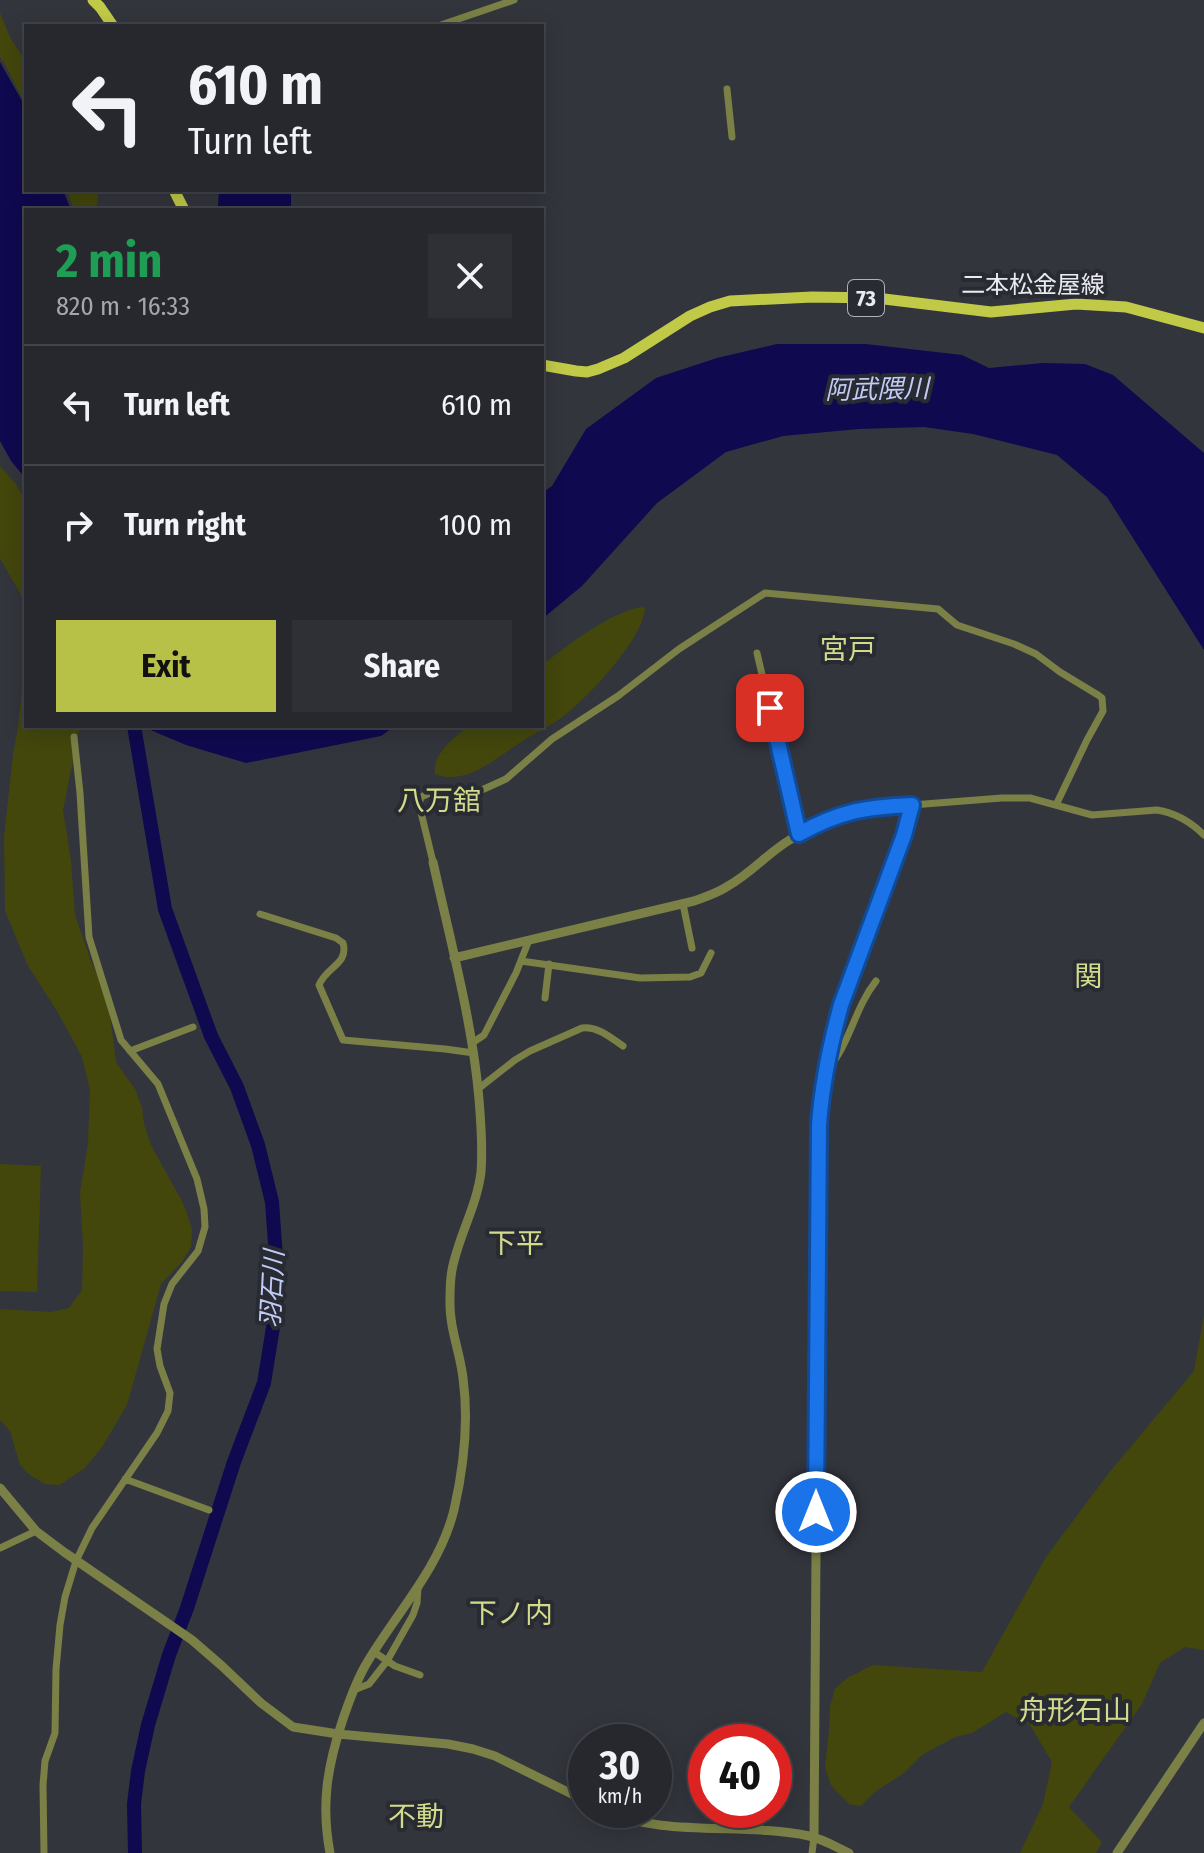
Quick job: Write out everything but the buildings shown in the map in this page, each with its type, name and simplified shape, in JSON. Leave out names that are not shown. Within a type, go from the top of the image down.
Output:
[{"type":"main road","points":[[93,0],[112,24]]},
{"type":"main road","name":"二本松金屋線","points":[[544,365],[587,372],[598,369],[624,358],[690,316],[730,301],[876,298],[991,312],[1076,304],[1126,307],[1204,328]]},
{"type":"street","points":[[444,24],[514,0]]},
{"type":"street","points":[[727,89],[732,137]]},
{"type":"street","points":[[330,1853],[325,1818],[333,1748],[363,1669],[418,1588],[441,1547],[460,1481],[465,1438],[463,1376],[450,1304],[452,1271],[480,1175],[482,1132],[473,1048],[419,804],[421,797],[434,791],[462,799],[506,779],[552,739],[618,696],[679,649],[765,593],[938,609],[957,625],[1036,654],[1098,695],[1102,698],[1103,711],[1057,803]]},
{"type":"street","points":[[757,653],[799,834]]},
{"type":"street","points":[[44,1853],[45,1761],[55,1733],[56,1669],[67,1591],[76,1561],[92,1528],[157,1433],[168,1411],[170,1393],[157,1349],[164,1304],[172,1284],[198,1251],[205,1227],[197,1179],[158,1084],[121,1040],[89,937],[74,737]]},
{"type":"street","points":[[454,958],[683,904],[729,886],[799,834],[854,810],[1030,798],[1092,815],[1157,810],[1177,816],[1204,835]]},
{"type":"street","points":[[812,1853],[819,1125],[833,1033],[912,805]]},
{"type":"street","points":[[683,904],[692,948]]},
{"type":"street","points":[[260,914],[336,938],[343,943],[344,957],[322,978],[319,985],[343,1040],[445,1049],[473,1048],[484,1035],[529,940]]},
{"type":"street","points":[[521,961],[640,978],[690,977],[701,973],[711,953]]},
{"type":"street","points":[[545,998],[549,964]]},
{"type":"street","points":[[825,1073],[838,1058],[861,1005],[876,981]]},
{"type":"street","points":[[130,1051],[193,1027]]},
{"type":"street","points":[[478,1089],[530,1051],[582,1028],[597,1030],[623,1046]]},
{"type":"street","points":[[125,1479],[209,1510]]},
{"type":"street","points":[[0,1488],[36,1531],[190,1639],[285,1723],[303,1730],[473,1749],[495,1756],[568,1792]]},
{"type":"street","points":[[0,1548],[36,1531]]},
{"type":"street","points":[[354,1690],[369,1684],[387,1661],[413,1615],[418,1588]]},
{"type":"street","points":[[374,1652],[395,1666],[420,1675]]},
{"type":"street","points":[[1117,1853],[1204,1723]]},
{"type":"street","points":[[672,1826],[788,1832],[814,1837],[849,1853]]},
{"type":"green space","points":[[0,13],[24,60],[24,102],[5,64],[0,57]]},
{"type":"green space","points":[[68,192],[98,192],[97,208],[73,208]]},
{"type":"green space","points":[[0,466],[24,498],[24,610],[22,597],[0,558]]},
{"type":"green space","points":[[645,608],[635,635],[600,681],[565,715],[478,770],[457,777],[435,774],[440,753],[466,728],[544,728],[544,664],[602,623],[628,611]]},
{"type":"green space","points":[[24,670],[24,728],[80,728],[63,810],[75,915],[109,1006],[116,1062],[135,1089],[151,1145],[184,1205],[192,1229],[191,1247],[182,1262],[161,1284],[127,1405],[102,1447],[85,1468],[59,1485],[45,1484],[20,1465],[10,1431],[0,1420],[0,1309],[51,1312],[69,1308],[82,1290],[80,1193],[88,1144],[90,1090],[82,1057],[28,966],[5,911],[4,837]]},
{"type":"green space","points":[[0,1164],[41,1166],[37,1292],[0,1291]]},
{"type":"green space","points":[[1204,1315],[1204,1650],[1185,1647],[1160,1663],[1142,1704],[1069,1807],[1102,1842],[1096,1853],[1020,1853],[1043,1804],[1052,1762],[1030,1725],[1006,1712],[972,1733],[955,1737],[922,1755],[861,1806],[849,1804],[831,1785],[825,1767],[830,1706],[835,1689],[847,1678],[873,1665],[982,1672],[1046,1557],[1108,1474],[1194,1371]]},
{"type":"water","points":[[0,62],[24,104],[24,192],[64,192],[70,208],[24,208],[24,477],[0,441]]},
{"type":"water","points":[[219,192],[291,192],[291,208],[218,206]]},
{"type":"water","name":"阿武隈川","points":[[777,344],[866,344],[962,355],[989,368],[1043,363],[1085,364],[1113,375],[1204,453],[1204,650],[1107,497],[1057,455],[973,434],[924,427],[783,436],[726,452],[657,503],[582,586],[544,617],[544,492],[552,486],[586,429],[656,378],[717,358]]},
{"type":"water","points":[[146,728],[392,728],[381,736],[246,763],[186,745]]},
{"type":"waterway","name":"羽石川","points":[[134,728],[165,909],[211,1036],[237,1087],[258,1145],[272,1202],[278,1285],[264,1383],[234,1462],[148,1725],[134,1804],[135,1853]]},
{"type":"district","name":"宮戸","points":[[848,649]]},
{"type":"district","name":"八万舘","points":[[439,800]]},
{"type":"district","name":"関","points":[[1088,976]]},
{"type":"district","name":"下平","points":[[516,1243]]},
{"type":"district","name":"下ノ内","points":[[511,1613]]},
{"type":"district","name":"舟形石山","points":[[1075,1710]]},
{"type":"district","name":"不動","points":[[416,1816]]},
{"type":"route","points":[[770,708],[799,834],[854,810],[912,805],[904,835],[841,1005],[821,1092],[816,1512]]}]
